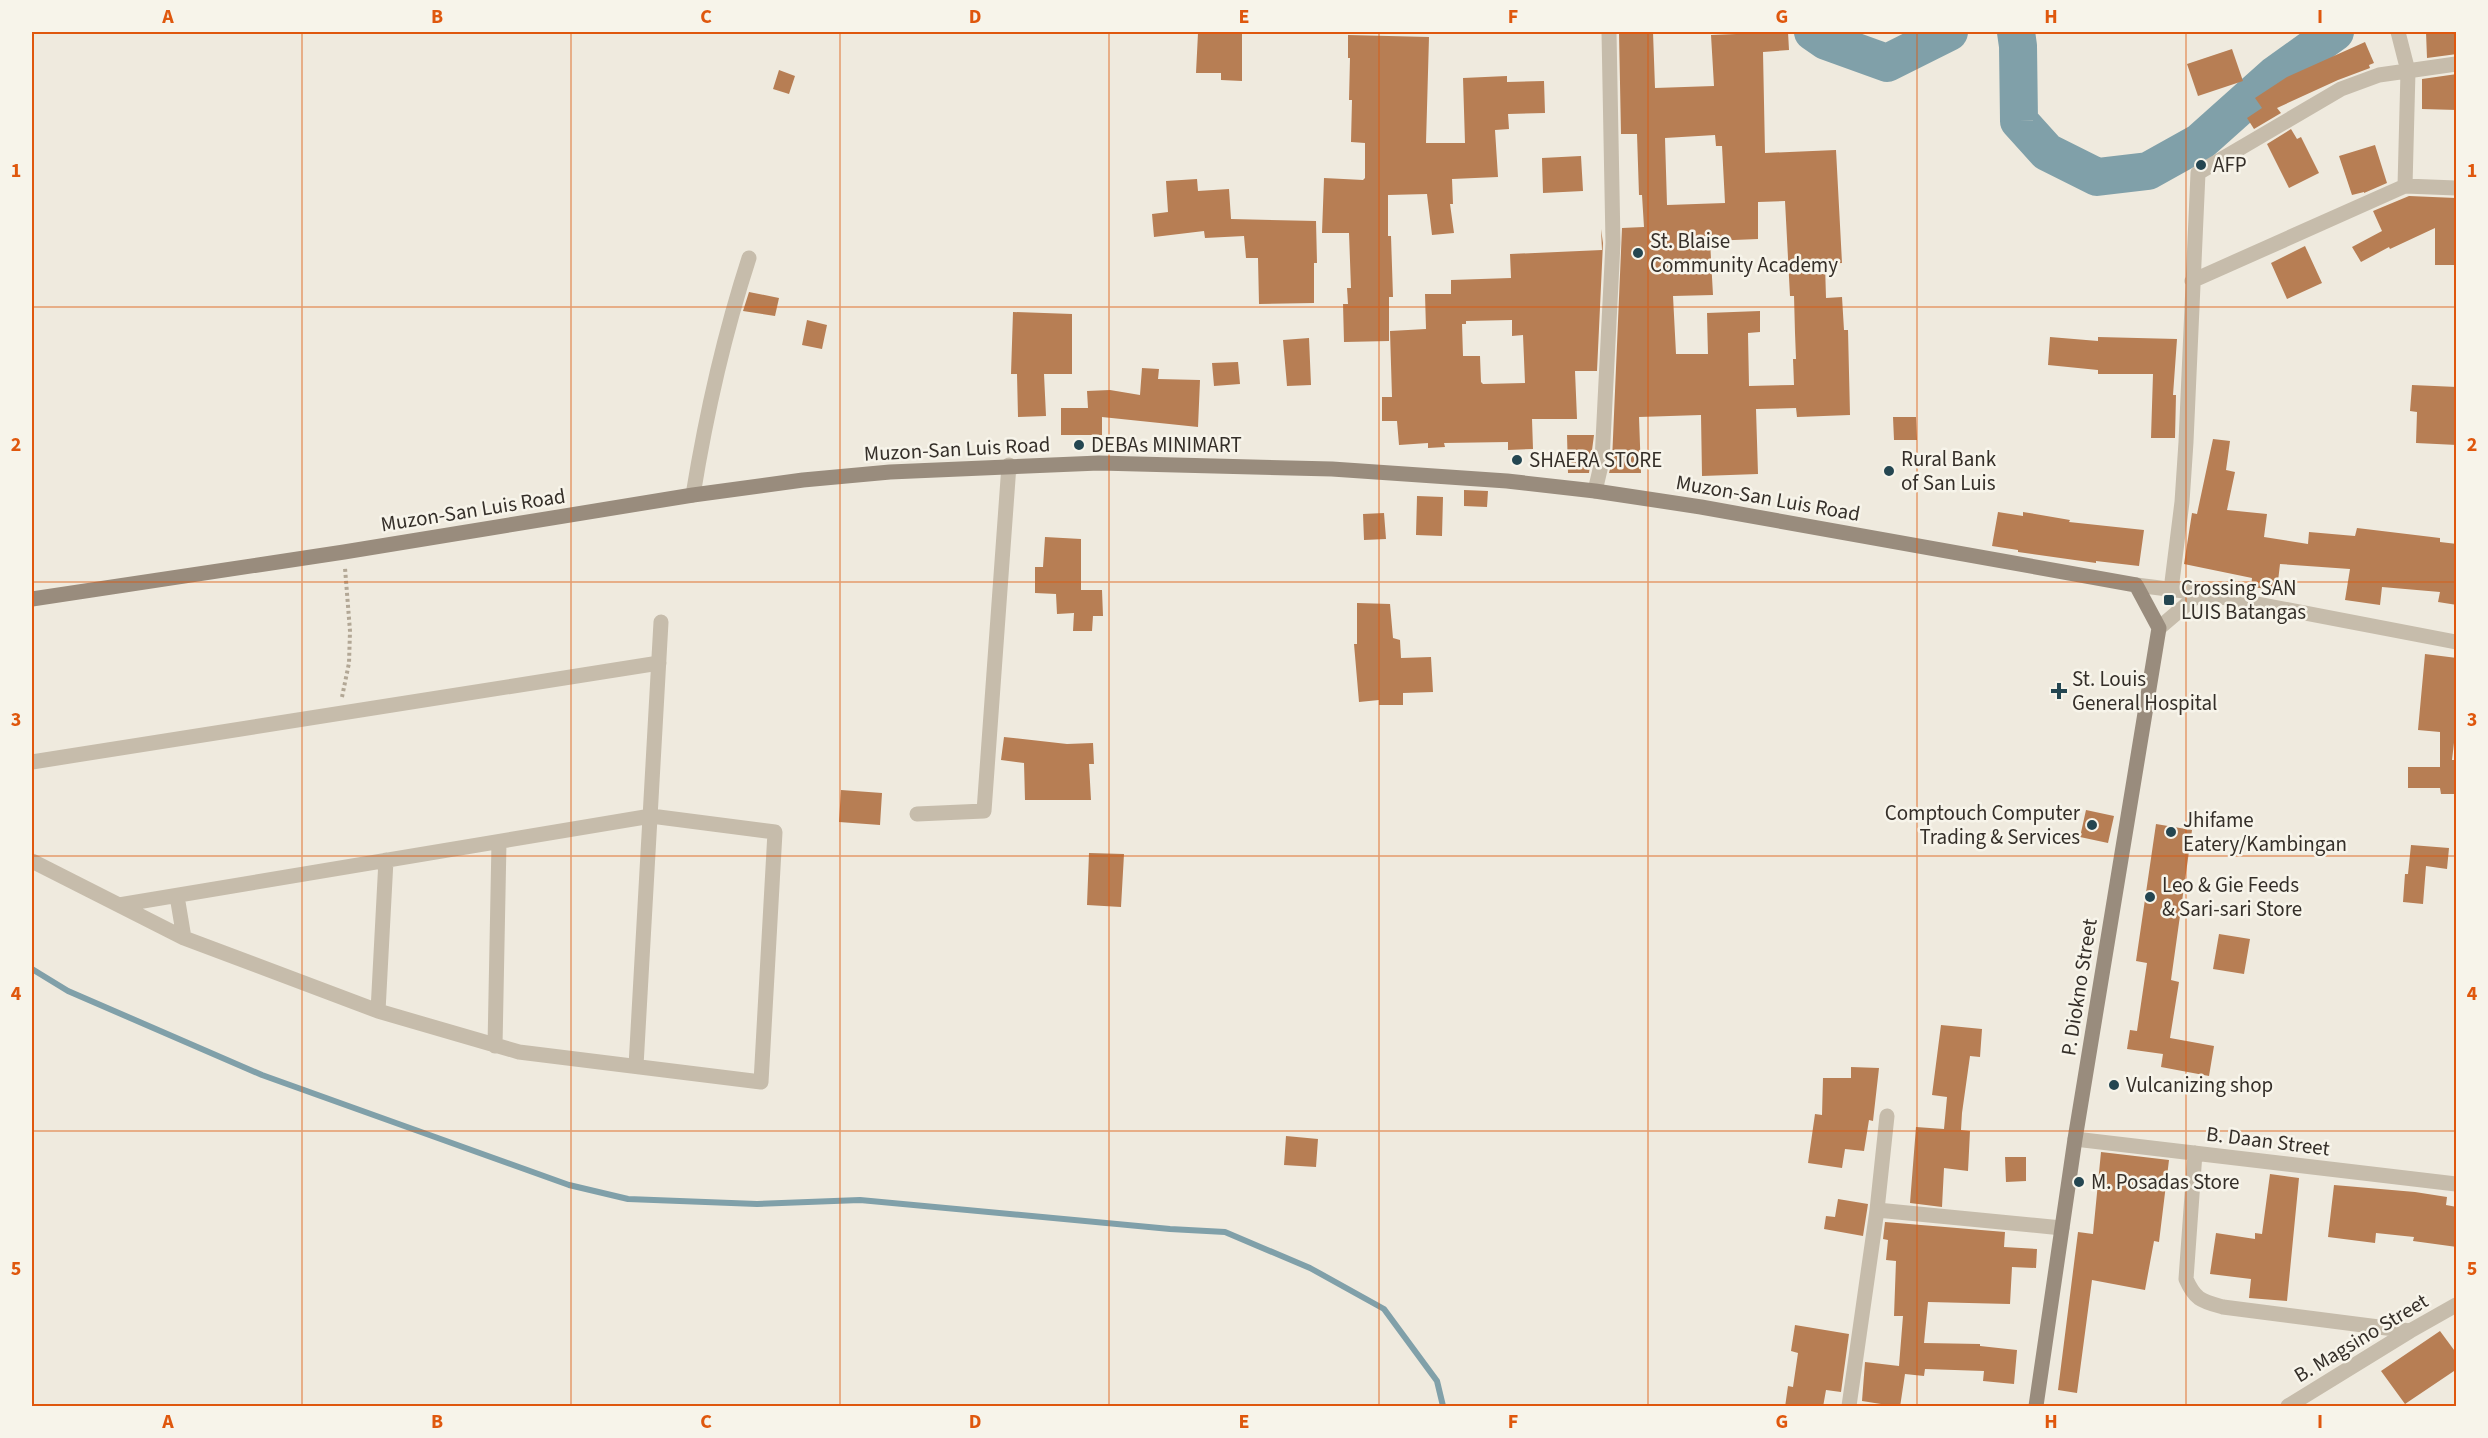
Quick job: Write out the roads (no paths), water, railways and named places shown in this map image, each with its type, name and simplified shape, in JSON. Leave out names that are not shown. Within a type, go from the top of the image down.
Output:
[{"type":"main road","name":"Muzon-San Luis Road","points":[[32,599],[344,552],[693,495],[868,474],[1009,465],[1099,463],[1332,469],[1507,481],[1595,491],[1701,507],[2136,585]]},
{"type":"main road","points":[[2136,585],[2159,628]]},
{"type":"main road","name":"P. Diokno Street","points":[[2036,1407],[2075,1139],[2159,628]]},
{"type":"street","points":[[1595,491],[1602,460],[1613,243],[1609,32]]},
{"type":"street","points":[[2398,32],[2408,71],[2405,186]]},
{"type":"street","points":[[2171,590],[2182,502],[2186,442],[2198,173],[2341,89],[2379,75],[2457,64]]},
{"type":"street","points":[[2192,282],[2405,186],[2457,188]]},
{"type":"street","points":[[693,495],[702,441],[737,296],[749,258]]},
{"type":"street","points":[[917,813],[984,811],[1009,465]]},
{"type":"street","points":[[2136,585],[2200,593],[2457,642]]},
{"type":"street","points":[[2159,628],[2200,593]]},
{"type":"street","points":[[636,1066],[661,622]]},
{"type":"street","points":[[32,762],[659,663]]},
{"type":"street","points":[[32,861],[184,938],[378,1011],[519,1052],[762,1082],[775,832],[651,816],[119,905]]},
{"type":"street","points":[[495,1046],[499,842]]},
{"type":"street","points":[[378,1011],[386,860]]},
{"type":"street","points":[[177,896],[184,938]]},
{"type":"street","points":[[1849,1407],[1877,1210],[1887,1116]]},
{"type":"street","name":"B. Daan Street","points":[[2075,1139],[2457,1184]]},
{"type":"street","points":[[2195,1153],[2186,1279],[2192,1293],[2203,1302],[2223,1307],[2410,1331]]},
{"type":"street","points":[[1877,1210],[2062,1228]]},
{"type":"street","name":"B. Magsino Street","points":[[2288,1407],[2410,1331],[2457,1305]]},
{"type":"waterway","points":[[1813,32],[1826,41],[1887,63],[1949,32]]},
{"type":"waterway","points":[[2016,32],[2019,121],[2047,152],[2097,177],[2148,171],[2200,142],[2275,75],[2335,32]]},
{"type":"waterway","points":[[32,969],[68,991],[262,1075],[569,1185],[628,1199],[757,1204],[860,1200],[1170,1229],[1225,1232],[1310,1268],[1384,1309],[1437,1381],[1443,1406]]},
{"type":"place","name":"AFP","points":[[2201,165]]},
{"type":"place","name":"St. Blaise Community Academy","points":[[1638,253]]},
{"type":"place","name":"DEBAs MINIMART","points":[[1079,445]]},
{"type":"place","name":"SHAERA STORE","points":[[1517,460]]},
{"type":"place","name":"Rural Bank of San Luis","points":[[1889,471]]},
{"type":"place","name":"Crossing SAN LUIS Batangas","points":[[2169,600]]},
{"type":"place","name":"St. Louis General Hospital","points":[[2059,691]]},
{"type":"place","name":"Comptouch Computer Trading & Services","points":[[2092,825]]},
{"type":"place","name":"Jhifame Eatery/Kambingan","points":[[2171,832]]},
{"type":"place","name":"Leo & Gie Feeds & Sari-sari Store","points":[[2150,897]]},
{"type":"place","name":"Vulcanizing shop","points":[[2114,1085]]},
{"type":"place","name":"M. Posadas Store","points":[[2079,1182]]}]
